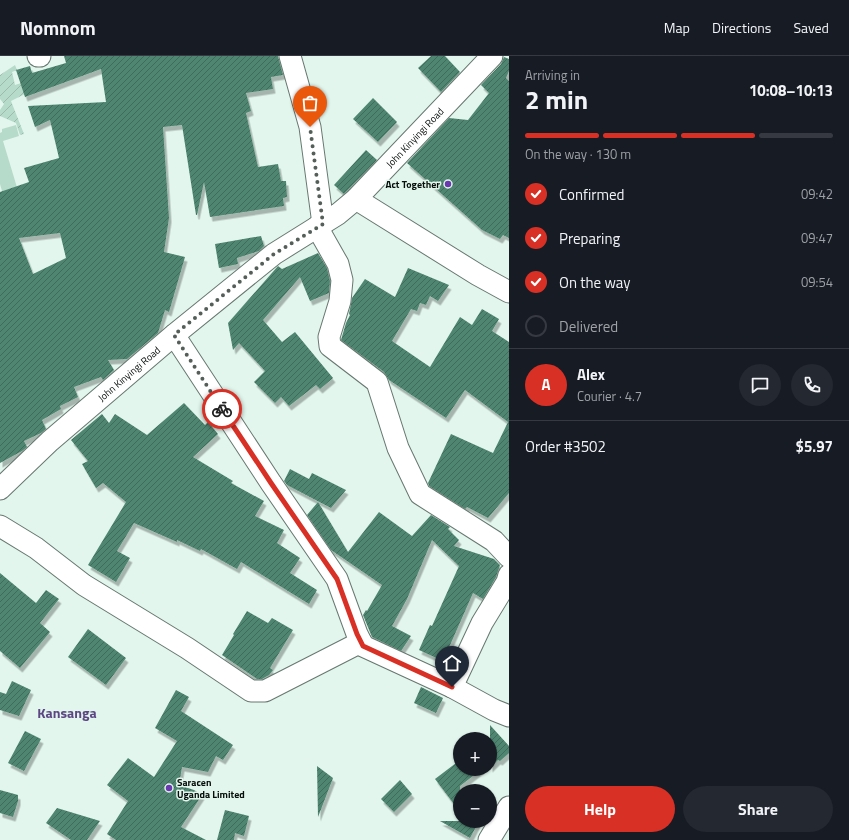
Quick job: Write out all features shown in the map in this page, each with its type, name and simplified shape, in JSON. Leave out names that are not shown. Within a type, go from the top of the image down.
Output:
[{"type":"street","points":[[290,56],[310,127],[320,225],[338,264],[342,280],[340,301],[329,337],[330,346],[377,382],[398,448],[420,494],[494,541],[509,557]]},
{"type":"street","name":"John Kinyingi Road","points":[[0,489],[50,441],[174,335],[274,254],[338,214],[356,199],[492,56]]},
{"type":"street","points":[[356,199],[478,275],[509,292]]},
{"type":"street","points":[[174,335],[271,483],[337,579],[360,642],[363,646],[452,687],[494,710],[509,716]]},
{"type":"street","points":[[0,526],[36,548],[84,585],[187,648],[251,691],[265,691],[360,642]]},
{"type":"street","points":[[452,687],[482,623],[507,582],[509,575]]},
{"type":"street","points":[[489,840],[509,807]]},
{"type":"green space","points":[[15,65],[17,70],[12,72],[15,85],[31,80],[35,89],[11,101],[24,134],[20,135],[16,123],[0,116],[0,110],[4,104],[0,99],[0,75]]},
{"type":"green space","points":[[16,125],[19,136],[3,141],[19,194],[4,198],[0,184],[0,133],[2,132],[2,129]]},
{"type":"building","points":[[64,56],[278,56],[283,75],[271,77],[273,89],[246,93],[251,111],[246,113],[258,167],[278,164],[281,181],[286,181],[287,197],[283,198],[284,206],[210,217],[204,182],[196,215],[182,125],[163,127],[169,218],[164,252],[185,257],[169,312],[165,310],[158,333],[127,359],[108,360],[114,370],[103,380],[101,377],[74,387],[78,397],[60,406],[61,409],[42,420],[46,429],[24,441],[27,447],[22,451],[0,463],[0,192],[29,182],[24,168],[59,158],[50,120],[35,127],[28,106],[106,102],[101,69],[25,97],[16,70],[30,66],[32,73],[66,63]],"holes":[[[60,233],[66,258],[33,274],[19,238]]]},
{"type":"building","points":[[431,56],[445,56],[460,72],[441,92],[418,68]]},
{"type":"building","points":[[504,57],[509,59],[509,71],[506,78],[509,81],[509,238],[503,235],[500,239],[482,230],[407,163],[449,118],[468,120],[489,93],[481,85],[501,64]]},
{"type":"building","points":[[373,98],[397,122],[378,142],[353,119]]},
{"type":"building","points":[[366,150],[377,160],[344,194],[334,185]]},
{"type":"building","points":[[261,236],[264,246],[259,251],[237,258],[238,264],[219,268],[215,244]]},
{"type":"building","points":[[318,253],[327,268],[330,281],[329,293],[310,301],[300,277],[263,320],[282,342],[295,332],[333,378],[320,389],[316,385],[289,406],[281,397],[275,403],[254,382],[265,371],[239,343],[233,350],[228,323],[278,266],[282,269]]},
{"type":"building","points":[[408,268],[449,285],[438,301],[430,296],[426,305],[420,303],[417,311],[411,309],[392,341],[430,367],[460,317],[472,325],[482,309],[499,319],[492,331],[509,342],[509,493],[488,518],[467,507],[465,509],[429,486],[428,483],[451,434],[493,453],[508,422],[465,390],[446,418],[389,380],[384,372],[341,340],[350,315],[352,298],[365,279],[395,297]]},
{"type":"building","points":[[184,403],[205,425],[208,422],[218,434],[193,457],[233,481],[231,483],[264,501],[255,516],[284,530],[277,543],[300,558],[290,573],[317,590],[309,604],[241,562],[237,569],[201,549],[200,551],[134,523],[117,551],[130,558],[116,582],[88,565],[126,502],[103,483],[96,488],[82,464],[88,461],[71,440],[102,414],[109,423],[115,414],[147,435]]},
{"type":"building","points":[[290,469],[309,479],[312,473],[346,490],[331,508],[287,485],[284,481]]},
{"type":"building","points":[[318,502],[348,552],[379,512],[412,536],[431,515],[450,527],[448,529],[459,540],[454,546],[494,559],[500,565],[496,577],[483,599],[473,593],[443,661],[419,650],[430,625],[432,626],[459,566],[432,540],[407,599],[392,626],[411,636],[401,651],[372,637],[363,615],[366,610],[367,611],[382,585],[331,550],[307,515]]},
{"type":"building","points":[[0,573],[36,603],[46,590],[59,599],[40,623],[50,632],[20,668],[0,651]]},
{"type":"building","points":[[247,611],[268,623],[272,618],[293,630],[270,668],[273,670],[269,675],[262,679],[257,679],[222,655]]},
{"type":"building","points":[[88,629],[126,658],[106,685],[68,657]]},
{"type":"building","points":[[12,681],[31,690],[19,716],[0,710],[0,692],[6,694]]},
{"type":"building","points":[[421,687],[443,698],[436,713],[414,703]]},
{"type":"building","points":[[176,690],[189,697],[181,711],[233,745],[223,760],[216,756],[208,772],[182,767],[179,785],[194,790],[202,795],[181,827],[206,840],[116,840],[107,834],[128,801],[107,785],[128,758],[154,777],[177,741],[155,728]]},
{"type":"building","points":[[490,725],[496,732],[490,732]]},
{"type":"building","points":[[25,731],[41,739],[24,771],[8,763]]},
{"type":"building","points":[[497,733],[509,746],[509,753],[500,761],[497,761]]},
{"type":"building","points":[[453,765],[453,776],[473,776],[463,784],[453,784],[453,803],[435,779]]},
{"type":"building","points":[[317,766],[333,778],[318,817]]},
{"type":"building","points":[[400,780],[412,794],[394,812],[381,799]]},
{"type":"building","points":[[0,790],[18,795],[18,801],[13,817],[0,813]]},
{"type":"building","points":[[57,808],[100,821],[87,840],[71,840],[46,823]]},
{"type":"building","points":[[225,810],[249,816],[244,836],[235,833],[234,840],[217,840]]},
{"type":"building","points":[[440,821],[453,821],[453,828],[475,828],[470,838]]},
{"type":"way so far","points":[[222,409],[174,335],[274,254],[323,224],[310,127]]},
{"type":"place","name":"Act Together","points":[[448,184]]},
{"type":"place","name":"Saracen Uganda Limited","points":[[169,788]]},
{"type":"district","name":"Kansanga","points":[[67,712]]},
{"type":"route","points":[[222,409],[337,579],[360,642],[363,646],[452,687]]}]
